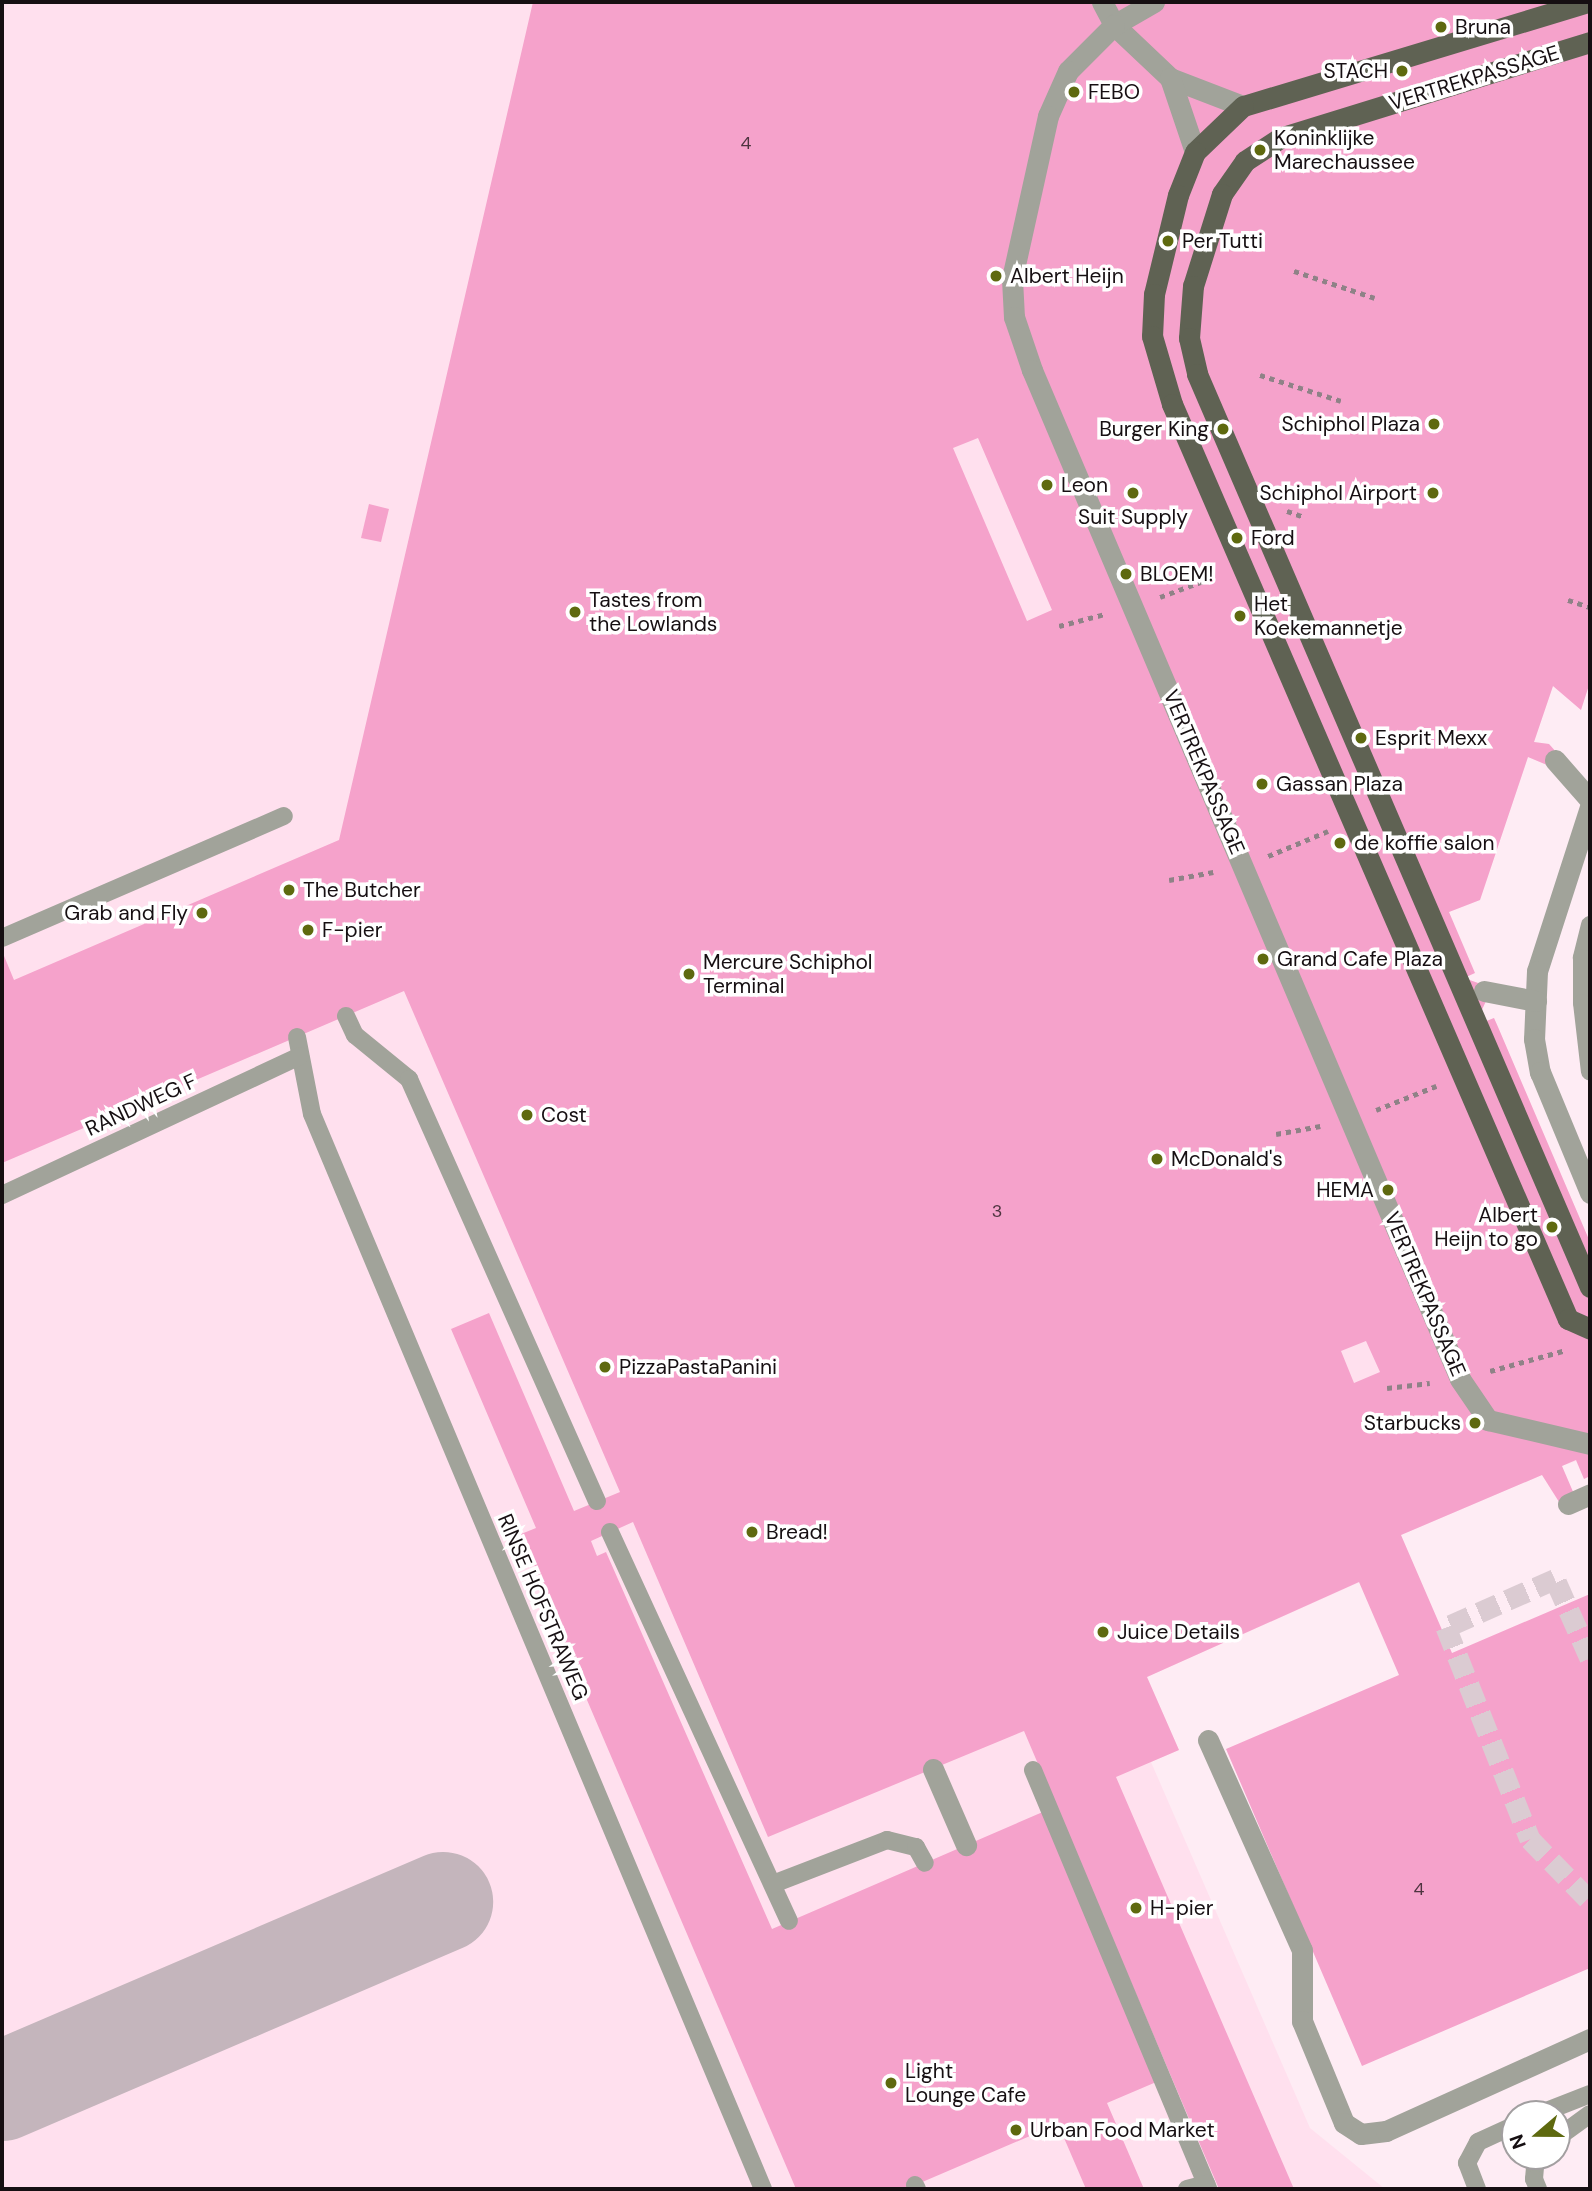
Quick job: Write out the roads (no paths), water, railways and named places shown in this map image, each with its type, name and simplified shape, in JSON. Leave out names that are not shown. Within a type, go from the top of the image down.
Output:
[{"type":"main road","name":"VERTREKPASSAGE","points":[[1588,2],[1243,106],[1195,152],[1178,195],[1162,257],[1154,294],[1152,335],[1172,404],[1568,1320],[1590,1329]]},
{"type":"main road","name":"VERTREKPASSAGE","points":[[1590,42],[1280,138],[1245,161],[1217,207],[1193,286],[1189,338],[1197,374],[1590,1287]]},
{"type":"street","points":[[1102,2],[1114,25],[1170,78],[1243,106]]},
{"type":"street","name":"VERTREKPASSAGE","points":[[1154,2],[1114,25],[1068,71],[1048,116],[1012,279],[1014,317],[1031,370],[1135,606],[1460,1379],[1488,1420],[1590,1444]]},
{"type":"street","points":[[1170,78],[1195,152]]},
{"type":"street","points":[[1555,760],[1590,800]]},
{"type":"street","points":[[1590,807],[1537,971],[1534,1039],[1540,1072],[1590,1193]]},
{"type":"street","points":[[1484,991],[1536,1001]]},
{"type":"street","points":[[1568,1504],[1590,1494]]},
{"type":"street","points":[[1208,1740],[1303,1950],[1302,2021],[1344,2123],[1361,2134],[1387,2131],[1590,2039]]},
{"type":"street","points":[[933,1769],[966,1845]]},
{"type":"lane","points":[[2,938],[284,816]]},
{"type":"lane","points":[[1590,925],[1582,958],[1582,992],[1590,1072]]},
{"type":"lane","points":[[346,1016],[355,1035],[409,1079],[597,1501]]},
{"type":"lane","name":"RINSE HOFSTRAWEG","points":[[297,1037],[312,1114],[763,2189]]},
{"type":"lane","name":"RANDWEG F","points":[[2,1195],[300,1056]]},
{"type":"lane","points":[[610,1532],[789,1922]]},
{"type":"lane","points":[[1033,1770],[1207,2187],[1187,2189]]},
{"type":"lane","points":[[773,1884],[887,1840],[916,1847],[925,1863]]},
{"type":"lane","points":[[1571,2101],[1590,2094]]},
{"type":"lane","points":[[1571,2128],[1590,2114]]},
{"type":"lane","points":[[1477,2189],[1467,2163],[1478,2142],[1501,2131]]},
{"type":"lane","points":[[1537,2170],[1538,2189]]},
{"type":"tunnel","points":[[1590,1658],[1555,1579],[1446,1627],[1530,1839],[1590,1901]]},
{"type":"place","name":"Bruna","points":[[1441,27]]},
{"type":"place","name":"STACH","points":[[1402,71]]},
{"type":"place","name":"FEBO","points":[[1074,92]]},
{"type":"place","name":"Koninklijke Marechaussee","points":[[1260,150]]},
{"type":"place","name":"Per Tutti","points":[[1168,241]]},
{"type":"place","name":"Albert Heijn","points":[[996,276]]},
{"type":"place","name":"Schiphol Plaza","points":[[1434,424]]},
{"type":"place","name":"Burger King","points":[[1223,429]]},
{"type":"place","name":"Leon","points":[[1047,485]]},
{"type":"place","name":"Suit Supply","points":[[1133,493]]},
{"type":"place","name":"Schiphol Airport","points":[[1433,493]]},
{"type":"place","name":"Ford","points":[[1237,538]]},
{"type":"place","name":"BLOEM!","points":[[1126,574]]},
{"type":"place","name":"Tastes from the Lowlands","points":[[575,612]]},
{"type":"place","name":"Het Koekemannetje","points":[[1240,616]]},
{"type":"place","name":"Esprit Mexx","points":[[1361,738]]},
{"type":"place","name":"Gassan Plaza","points":[[1262,784]]},
{"type":"place","name":"de koffie salon","points":[[1340,843]]},
{"type":"place","name":"The Butcher","points":[[289,890]]},
{"type":"place","name":"Grab and Fly","points":[[202,913]]},
{"type":"place","name":"F-pier","points":[[308,930]]},
{"type":"place","name":"Grand Cafe Plaza","points":[[1263,959]]},
{"type":"place","name":"Mercure Schiphol Terminal","points":[[689,974]]},
{"type":"place","name":"Cost","points":[[527,1115]]},
{"type":"place","name":"McDonald's","points":[[1157,1159]]},
{"type":"place","name":"HEMA","points":[[1388,1190]]},
{"type":"place","name":"Albert Heijn to go","points":[[1552,1227]]},
{"type":"place","name":"PizzaPastaPanini","points":[[605,1367]]},
{"type":"place","name":"Starbucks","points":[[1475,1423]]},
{"type":"place","name":"Bread!","points":[[752,1532]]},
{"type":"place","name":"Juice Details","points":[[1103,1632]]},
{"type":"place","name":"H-pier","points":[[1136,1908]]},
{"type":"place","name":"Light Lounge Cafe","points":[[891,2083]]},
{"type":"place","name":"Urban Food Market","points":[[1016,2130]]}]
